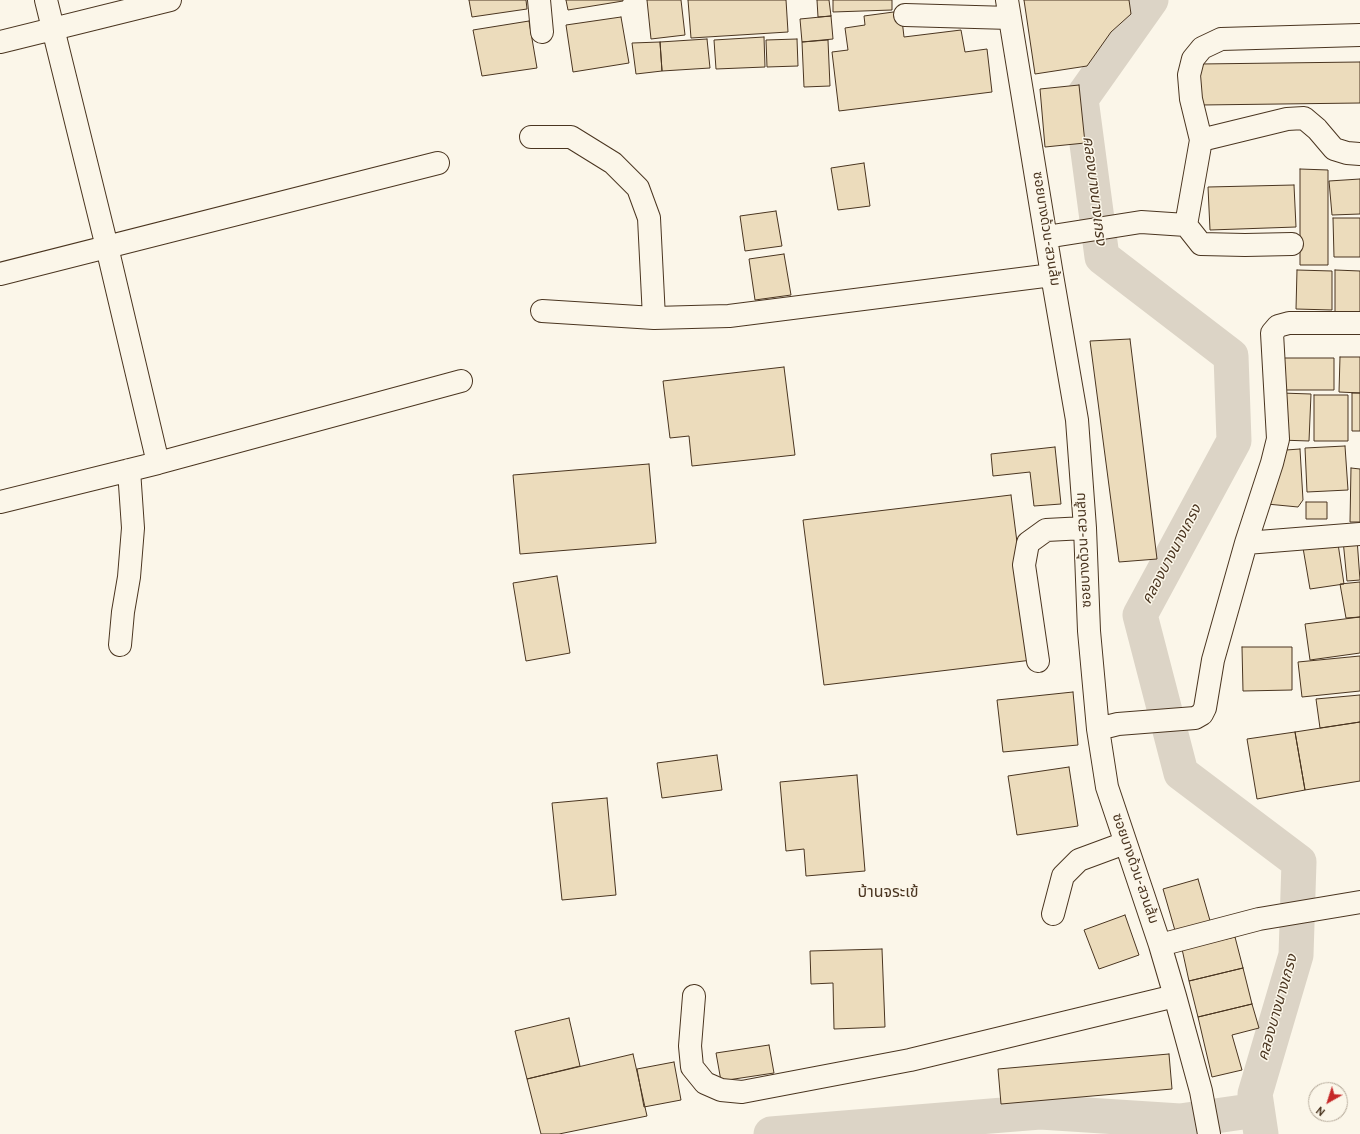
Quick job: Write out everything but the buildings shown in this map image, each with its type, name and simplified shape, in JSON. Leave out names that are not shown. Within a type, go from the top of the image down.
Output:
[{"type":"street","points":[[46,0],[107,247],[158,463]]},
{"type":"street","points":[[0,42],[170,0]]},
{"type":"street","points":[[539,0],[542,32]]},
{"type":"street","points":[[905,15],[1009,9]]},
{"type":"street","name":"ซอยบางด้วน-สวนส้ม","points":[[1009,9],[1077,420],[1085,528],[1089,631],[1108,726],[1107,787],[1160,945],[1175,996],[1200,1091],[1209,1134]]},
{"type":"street","points":[[1186,225],[1201,140],[1191,99],[1189,75],[1193,59],[1202,48],[1221,39],[1360,35]]},
{"type":"street","points":[[1201,140],[1287,119],[1304,118],[1317,129],[1334,149],[1347,153],[1360,154]]},
{"type":"street","points":[[531,137],[571,137],[613,163],[638,188],[649,218],[654,318]]},
{"type":"street","points":[[0,274],[438,163]]},
{"type":"street","points":[[1046,237],[1141,222],[1186,225],[1201,244],[1292,244]]},
{"type":"street","points":[[542,311],[654,318],[729,316],[1052,275]]},
{"type":"street","points":[[1108,726],[1195,718],[1202,714],[1205,708],[1213,660],[1246,543],[1272,463],[1278,439],[1272,333],[1278,326],[1289,323],[1360,323]]},
{"type":"street","points":[[0,502],[158,463],[461,381]]},
{"type":"street","points":[[120,645],[123,612],[129,577],[132,528],[129,470]]},
{"type":"street","points":[[1038,660],[1024,565],[1028,543],[1046,530],[1085,528]]},
{"type":"street","points":[[1246,543],[1360,534]]},
{"type":"street","points":[[1052,914],[1063,876],[1079,860],[1126,843]]},
{"type":"street","points":[[1160,945],[1259,919],[1360,902]]},
{"type":"street","points":[[694,996],[690,1046],[692,1067],[705,1083],[721,1090],[742,1092],[910,1060],[1175,996]]},
{"type":"waterway","name":"คลองบางนางเกรง","points":[[1151,0],[1081,99],[1102,257],[1231,356],[1234,441],[1140,615],[1181,773],[1299,862],[1296,955],[1255,1094],[1261,1134]]},
{"type":"waterway","points":[[771,1134],[1040,1112],[1180,1121],[1257,1110]]},
{"type":"district","name":"บ้านจระเข้","points":[[888,894]]}]
